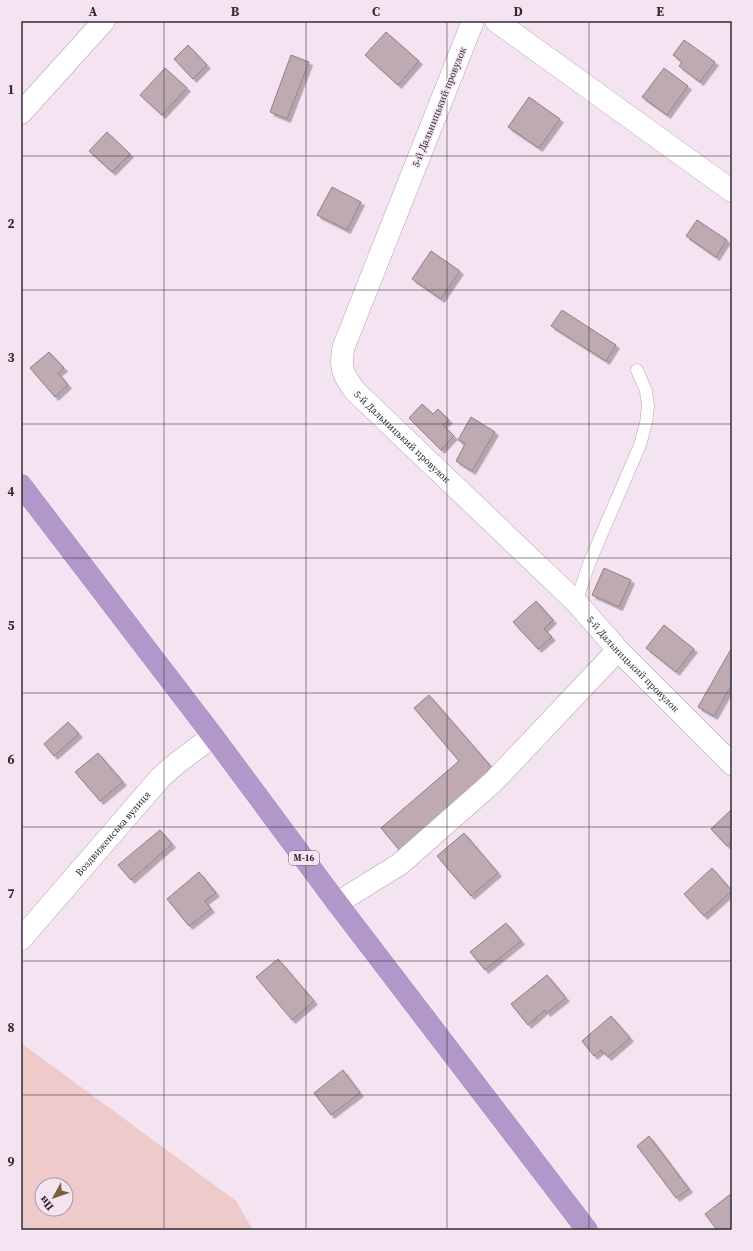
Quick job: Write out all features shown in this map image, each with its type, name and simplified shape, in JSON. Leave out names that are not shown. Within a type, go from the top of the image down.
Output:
[{"type":"highway","name":"М-16","points":[[21,485],[213,736],[337,903],[587,1230]]},
{"type":"street","points":[[21,113],[104,21]]},
{"type":"street","name":"5-й Дальницький провулок","points":[[473,21],[344,346],[341,358],[342,369],[348,382],[356,392],[576,602],[618,650],[732,764]]},
{"type":"street","points":[[496,21],[732,191]]},
{"type":"street","points":[[337,903],[400,864],[493,782],[618,650]]},
{"type":"street","name":"Воздвиженська вулиця","points":[[21,940],[161,777],[176,763],[213,736]]},
{"type":"lane","points":[[576,602],[590,561],[640,445],[646,423],[648,406],[646,391],[637,370]]},
{"type":"shaded area","points":[[21,1043],[236,1201],[253,1230],[21,1230]]},
{"type":"building","points":[[386,32],[419,61],[398,85],[365,55]]},
{"type":"building","points":[[684,40],[715,62],[700,82],[679,66],[682,62],[673,55]]},
{"type":"building","points":[[188,45],[207,65],[193,79],[174,59]]},
{"type":"building","points":[[291,55],[309,62],[287,119],[270,112]]},
{"type":"building","points":[[165,68],[187,88],[162,115],[140,95]]},
{"type":"building","points":[[664,68],[688,86],[667,115],[642,97]]},
{"type":"building","points":[[529,97],[560,119],[539,148],[508,127]]},
{"type":"building","points":[[107,132],[130,154],[112,172],[89,151]]},
{"type":"building","points":[[332,187],[361,202],[347,230],[317,215]]},
{"type":"building","points":[[697,220],[727,240],[716,257],[686,236]]},
{"type":"building","points":[[431,251],[460,271],[441,299],[412,279]]},
{"type":"building","points":[[562,310],[616,345],[606,361],[551,326]]},
{"type":"building","points":[[49,352],[64,368],[58,373],[68,385],[55,397],[30,368]]},
{"type":"building","points":[[422,404],[433,414],[438,409],[449,420],[443,425],[454,436],[441,450],[409,418]]},
{"type":"building","points":[[471,417],[495,432],[472,471],[456,461],[465,444],[458,440]]},
{"type":"building","points":[[604,568],[631,580],[619,607],[592,595]]},
{"type":"building","points":[[536,601],[553,620],[544,629],[552,637],[538,649],[513,622]]},
{"type":"building","points":[[664,625],[694,649],[676,672],[646,648]]},
{"type":"building","points":[[731,649],[732,684],[714,716],[698,707]]},
{"type":"building","points":[[429,695],[494,770],[400,851],[381,828],[459,761],[414,708]]},
{"type":"building","points":[[68,722],[79,734],[54,756],[44,744]]},
{"type":"building","points":[[98,753],[123,782],[100,801],[75,772]]},
{"type":"building","points":[[732,809],[732,842],[727,846],[711,829]]},
{"type":"building","points":[[160,830],[172,844],[131,880],[118,865]]},
{"type":"building","points":[[464,833],[498,873],[471,896],[437,856]]},
{"type":"building","points":[[712,868],[732,891],[704,916],[684,894]]},
{"type":"building","points":[[199,872],[216,893],[205,901],[211,909],[189,926],[167,899]]},
{"type":"building","points":[[506,923],[521,941],[485,970],[470,952]]},
{"type":"building","points":[[278,959],[314,1001],[292,1020],[256,977]]},
{"type":"building","points":[[547,975],[566,998],[547,1013],[545,1010],[528,1025],[511,1004]]},
{"type":"building","points":[[611,1016],[630,1038],[608,1057],[601,1050],[594,1056],[582,1041]]},
{"type":"building","points":[[343,1070],[360,1093],[331,1115],[314,1093]]},
{"type":"building","points":[[649,1136],[689,1189],[676,1198],[637,1146]]},
{"type":"building","points":[[732,1193],[732,1230],[717,1230],[705,1214]]}]
